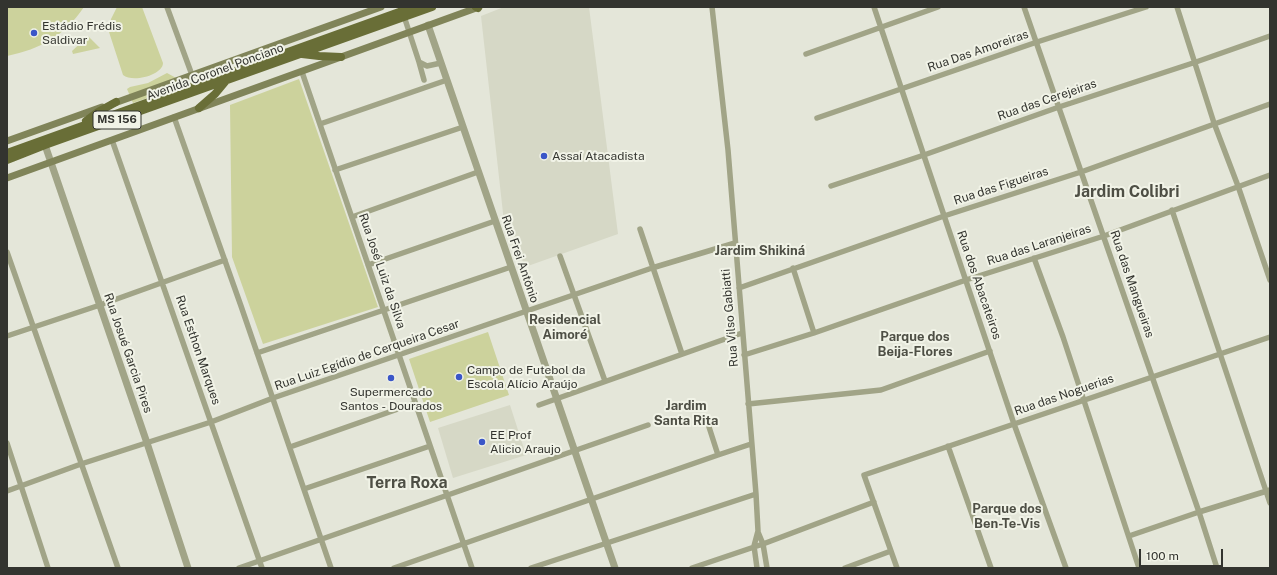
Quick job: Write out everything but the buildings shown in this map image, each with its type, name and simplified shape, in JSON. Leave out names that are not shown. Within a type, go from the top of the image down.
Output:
[{"type":"main road","points":[[7,141],[381,7]]},
{"type":"main road","points":[[7,152],[413,7]]},
{"type":"main road","points":[[7,178],[478,7]]},
{"type":"main road","name":"Avenida Coronel Ponciano","points":[[7,160],[301,54],[402,12],[428,8]]},
{"type":"main road","points":[[301,54],[341,58]]},
{"type":"main road","points":[[199,108],[215,94],[226,81]]},
{"type":"main road","points":[[80,126],[98,112],[116,102]]},
{"type":"street","points":[[167,7],[192,75]]},
{"type":"street","name":"Rua Vilso Gabiatti","points":[[712,7],[728,150],[752,444],[758,532],[754,546],[757,568]]},
{"type":"street","name":"Rua dos Abacateiros","points":[[874,7],[1014,424],[1066,568]]},
{"type":"street","points":[[806,54],[938,7]]},
{"type":"street","name":"Rua das Mangueiras","points":[[1024,7],[1217,568]]},
{"type":"street","name":"Rua Das Amoreiras","points":[[817,118],[1037,42],[1146,7]]},
{"type":"street","points":[[1177,7],[1196,62],[1214,123],[1238,186],[1270,280]]},
{"type":"street","points":[[402,12],[410,32],[424,80]]},
{"type":"street","name":"Rua Frei Antônio","points":[[428,25],[615,568]]},
{"type":"street","name":"Rua das Cerejeiras","points":[[831,186],[924,155],[1059,106],[1196,62],[1270,36]]},
{"type":"street","points":[[419,62],[427,66],[441,63]]},
{"type":"street","name":"Rua José Luiz da Silva","points":[[302,72],[472,568]]},
{"type":"street","points":[[320,124],[447,80]]},
{"type":"street","name":"Rua das Figueiras","points":[[739,288],[944,216],[1081,172],[1270,104]]},
{"type":"street","points":[[174,117],[331,568]]},
{"type":"street","points":[[336,170],[463,127]]},
{"type":"street","name":"Rua Esthon Marques","points":[[112,140],[262,568]]},
{"type":"street","name":"Rua Josué Garcia Pires","points":[[46,145],[188,568]]},
{"type":"street","points":[[352,217],[478,172]]},
{"type":"street","name":"Rua das Laranjeiras","points":[[744,355],[966,280],[1104,236],[1270,175]]},
{"type":"street","points":[[1172,210],[1268,490],[1270,503]]},
{"type":"street","points":[[368,266],[495,222]]},
{"type":"street","points":[[640,230],[682,354]]},
{"type":"street","name":"Rua Luiz Egídio de Cerqueira Cesar","points":[[7,491],[22,487],[81,464],[211,422],[273,398],[652,268],[735,243]]},
{"type":"street","points":[[7,252],[118,568]]},
{"type":"street","points":[[560,256],[605,381]]},
{"type":"street","points":[[1034,258],[1084,400],[1139,568]]},
{"type":"street","points":[[7,336],[100,305],[225,260]]},
{"type":"street","points":[[257,353],[511,267]]},
{"type":"street","points":[[793,268],[814,332]]},
{"type":"street","points":[[539,405],[742,332]]},
{"type":"street","name":"Rua das Noguerias","points":[[874,502],[864,474],[1270,337]]},
{"type":"street","points":[[748,404],[881,390],[990,352]]},
{"type":"street","points":[[290,447],[415,403]]},
{"type":"street","points":[[239,568],[648,425]]},
{"type":"street","points":[[709,427],[718,455]]},
{"type":"street","points":[[7,443],[48,568]]},
{"type":"street","points":[[394,568],[752,444]]},
{"type":"street","points":[[304,489],[430,446]]},
{"type":"street","points":[[948,446],[991,568]]},
{"type":"street","points":[[1129,536],[1268,490]]},
{"type":"street","points":[[531,568],[756,494]]},
{"type":"street","points":[[692,568],[763,544],[874,502],[896,568]]},
{"type":"street","name":"Rua Vilso Gabiatti","points":[[758,532],[763,544],[766,568]]},
{"type":"street","points":[[845,568],[891,551]]},
{"type":"shaded area","points":[[504,7],[589,7],[618,234],[525,267],[515,242],[514,230],[506,226],[504,222],[481,16]]},
{"type":"shaded area","name":"EE Prof Alicio Araujo","points":[[510,405],[526,455],[453,478],[438,428]]},
{"type":"green space","name":"Estádio Frédis Saldivar","points":[[7,7],[84,7],[68,26],[51,40],[31,49],[7,56]]},
{"type":"green space","points":[[117,7],[142,7],[163,63],[162,67],[153,74],[140,78],[133,78],[123,75],[109,32],[111,19]]},
{"type":"green space","points":[[88,36],[100,48],[73,54],[72,51]]},
{"type":"green space","points":[[167,73],[178,79],[181,86],[133,103],[127,89],[148,83]]},
{"type":"green space","points":[[299,79],[378,307],[263,344],[232,257],[230,105]]},
{"type":"green space","name":"Campo de Futebol da Escola Alício Araújo","points":[[488,332],[509,395],[430,422],[409,359]]},
{"type":"place","name":"Estádio Frédis Saldivar","points":[[34,33]]},
{"type":"place","name":"Assaí Atacadista","points":[[544,156]]},
{"type":"place","name":"Campo de Futebol da Escola Alício Araújo","points":[[459,377]]},
{"type":"place","name":"Supermercado Santos - Dourados","points":[[391,378]]},
{"type":"place","name":"EE Prof Alicio Araujo","points":[[482,442]]},
{"type":"district","name":"Jardim Colibri","points":[[1127,192]]},
{"type":"district","name":"Jardim Shikiná","points":[[760,251]]},
{"type":"district","name":"Residencial Aimoré","points":[[565,328]]},
{"type":"district","name":"Parque dos Beija-Flores","points":[[915,344]]},
{"type":"district","name":"Jardim Santa Rita","points":[[686,414]]},
{"type":"district","name":"Terra Roxa","points":[[407,483]]},
{"type":"district","name":"Parque dos Ben-Te-Vis","points":[[1007,516]]}]
